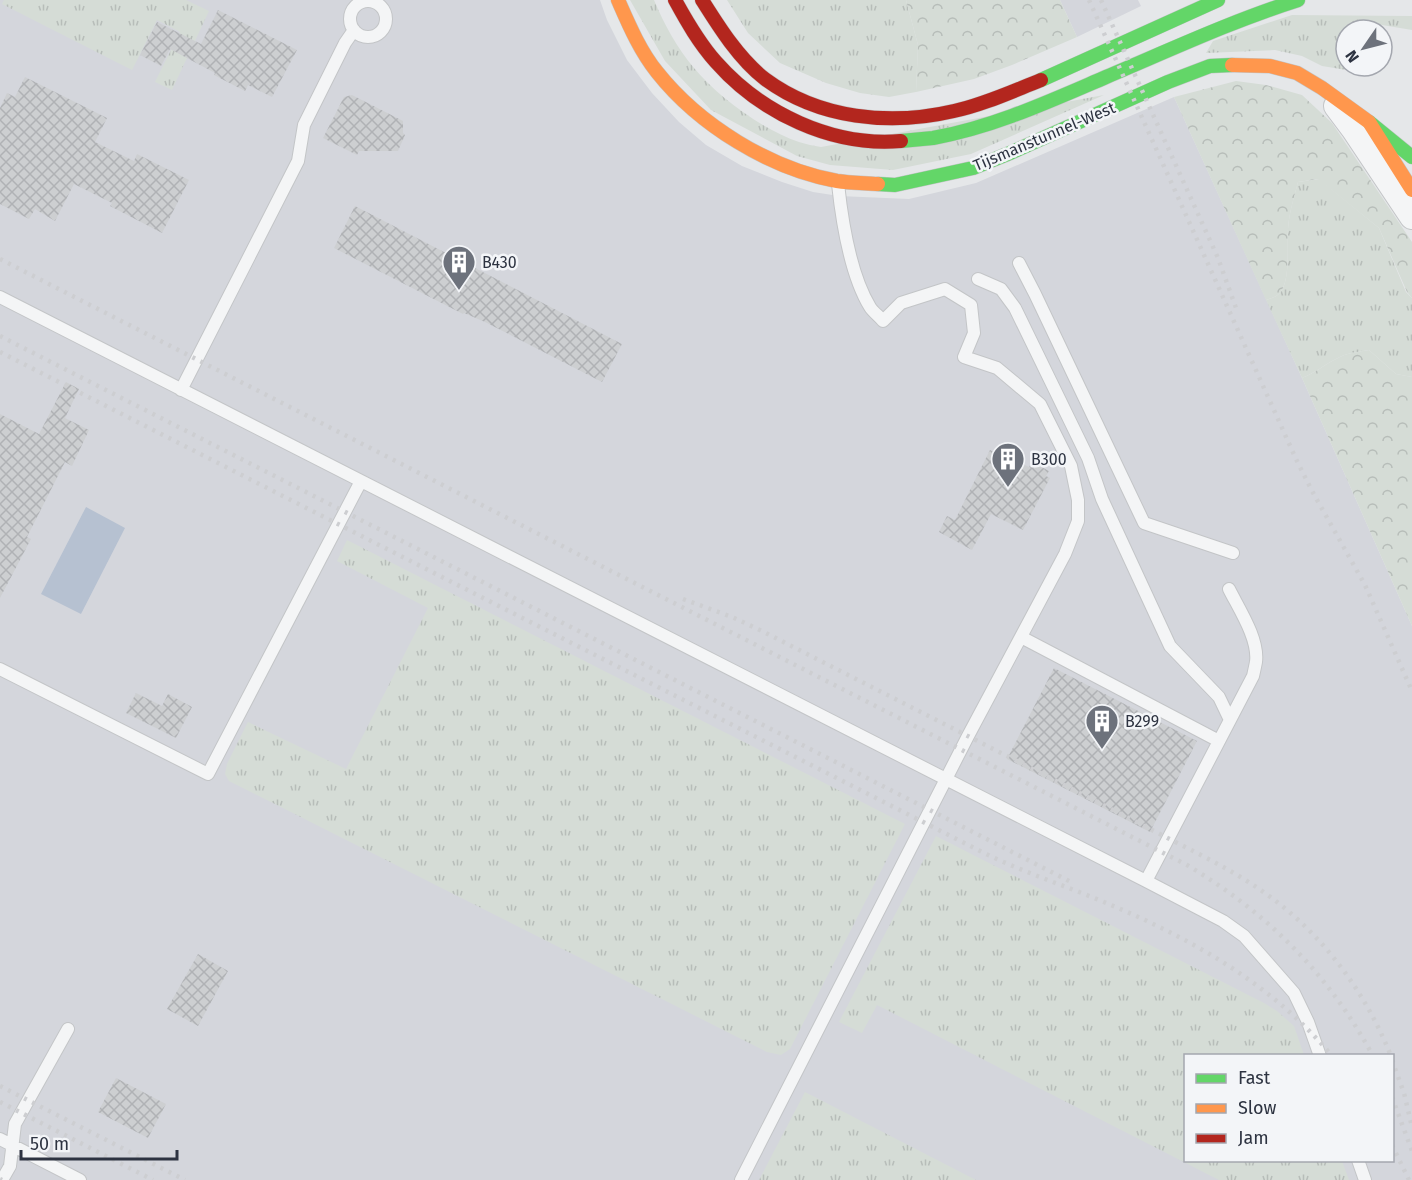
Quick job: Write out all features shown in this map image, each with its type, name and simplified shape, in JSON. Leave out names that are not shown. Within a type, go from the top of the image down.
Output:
[{"type":"main road","name":"Tijsmanstunnel-West","points":[[618,0],[635,37],[656,71],[704,120],[752,151],[805,173],[838,181],[896,184],[973,168],[1168,82],[1210,66],[1244,64],[1270,66],[1297,73],[1369,122],[1412,190]]},
{"type":"main road","points":[[675,0],[709,55],[734,82],[756,99],[784,117],[811,129],[848,139],[879,142],[916,141],[982,127],[1059,98],[1248,16],[1299,0]]},
{"type":"main road","points":[[702,0],[736,50],[764,78],[817,108],[884,119],[919,117],[955,111],[994,98],[1039,81],[1218,0]]},
{"type":"main road","points":[[1369,122],[1412,157]]},
{"type":"street","name":"Tijsmanstunnel-West","points":[[1322,88],[1354,130],[1412,217]]},
{"type":"lane","points":[[355,2],[385,3],[386,17],[384,28],[380,33],[369,38],[363,37],[354,30],[350,19],[355,2]]},
{"type":"lane","points":[[181,390],[298,161],[304,125],[354,30]]},
{"type":"lane","points":[[741,1180],[946,778],[1065,554],[1078,521],[1078,500],[1071,466],[1040,404],[998,368],[964,357],[974,333],[970,305],[945,290],[901,303],[883,321],[871,309],[860,287],[848,246],[838,181]]},
{"type":"lane","points":[[1019,263],[1144,523],[1233,553]]},
{"type":"lane","points":[[978,279],[1001,289],[1015,308],[1088,458],[1102,499],[1170,646],[1219,697],[1230,720]]},
{"type":"lane","points":[[0,297],[1223,921],[1244,936],[1294,993],[1308,1022],[1319,1054]]},
{"type":"lane","points":[[0,669],[208,774],[361,481]]},
{"type":"lane","points":[[1146,882],[1253,676],[1256,661],[1255,645],[1229,589]]},
{"type":"lane","points":[[1021,637],[1220,741]]},
{"type":"lane","points":[[2,1180],[10,1166],[15,1124],[68,1029]]},
{"type":"lane","points":[[0,1139],[80,1180]]},
{"type":"lane","points":[[1358,1162],[1365,1180]]},
{"type":"shaded area","points":[[0,0],[600,0],[607,20],[627,60],[652,93],[679,122],[706,145],[742,166],[782,182],[813,192],[839,196],[909,199],[976,183],[1174,97],[1412,626],[1412,1180],[0,1180]]},
{"type":"shaded area","points":[[1060,0],[1138,0],[1141,6],[1077,37]]},
{"type":"green space","points":[[4,0],[186,0],[209,11],[172,90],[155,82],[180,32],[157,20],[132,70],[2,4]]},
{"type":"green space","points":[[630,0],[654,0],[671,36],[688,60],[704,79],[728,101],[756,121],[785,137],[816,146],[821,147],[1104,95],[971,154],[893,170],[830,165],[797,156],[711,110],[665,61]]},
{"type":"green space","points":[[727,0],[906,0],[918,45],[916,92],[889,97],[860,93],[826,83],[780,63],[748,33]]},
{"type":"green space","points":[[906,0],[1060,0],[1077,37],[974,79],[916,92],[918,45]]},
{"type":"green space","points":[[1292,15],[1412,16],[1412,30],[1394,27],[1394,18],[1334,18],[1334,68],[1322,66],[1302,56],[1275,50],[1206,53],[1213,41]]},
{"type":"green space","points":[[1236,81],[1266,85],[1302,95],[1332,123],[1412,242],[1412,298],[1407,292],[1379,228],[1318,179],[1298,182],[1289,223],[1285,284],[1279,294],[1266,300],[1174,97]]},
{"type":"green space","points":[[1319,179],[1379,228],[1406,292],[1412,298],[1412,377],[1396,374],[1369,350],[1344,355],[1302,378],[1266,300],[1279,294],[1285,284],[1289,223],[1298,182]]},
{"type":"green space","points":[[1369,350],[1396,374],[1412,377],[1412,626],[1302,378],[1344,355]]},
{"type":"green space","points":[[347,540],[905,824],[790,1049],[781,1055],[767,1052],[229,781],[225,774],[227,764],[248,722],[346,769],[428,608],[337,561]]},
{"type":"green space","points":[[936,836],[1264,1003],[1294,1026],[1304,1054],[1184,1054],[1184,1162],[1342,1162],[1349,1180],[1219,1180],[877,1005],[862,1033],[839,1022]]},
{"type":"green space","points":[[805,1092],[976,1180],[759,1180]]},
{"type":"water","points":[[86,507],[125,528],[81,614],[41,594]]},
{"type":"building","points":[[218,10],[297,50],[272,97],[248,85],[245,91],[170,49],[161,66],[140,55],[157,22],[201,44]]},
{"type":"building","points":[[25,77],[107,118],[95,142],[134,161],[137,154],[189,180],[162,233],[110,206],[112,203],[74,184],[55,221],[35,209],[29,219],[0,204],[0,108],[7,93],[15,97]]},
{"type":"building","points":[[352,95],[403,121],[405,135],[398,151],[359,151],[357,155],[323,138],[344,97]]},
{"type":"building","name":"B430","points":[[355,206],[622,344],[602,382],[334,248]]},
{"type":"building","points":[[66,382],[79,389],[65,418],[89,430],[72,466],[65,462],[27,537],[31,539],[0,598],[0,414],[39,434]]},
{"type":"building","name":"B300","points":[[990,450],[996,453],[997,451],[1029,467],[1032,462],[1049,471],[1046,476],[1050,478],[1023,530],[991,514],[972,550],[939,532],[947,516],[955,520]]},
{"type":"building","name":"B299","points":[[1054,668],[1197,741],[1150,832],[1007,759]]},
{"type":"building","points":[[136,693],[162,706],[168,694],[192,707],[176,738],[126,713]]},
{"type":"building","points":[[198,954],[228,971],[198,1026],[167,1009]]},
{"type":"building","points":[[116,1078],[166,1104],[148,1138],[98,1112]]},
{"type":"railway","points":[[1089,0],[1296,459],[1365,585],[1412,691]]},
{"type":"railway","points":[[1101,0],[1218,258],[1236,308]]},
{"type":"railway","points":[[0,259],[1187,865],[1243,903],[1293,947],[1336,998],[1372,1054]]},
{"type":"railway","points":[[0,336],[1073,883]]},
{"type":"railway","points":[[0,352],[984,853],[1111,905],[1172,934],[1231,967],[1258,987],[1285,1008],[1330,1054]]},
{"type":"railway","points":[[683,599],[762,631],[1197,853],[1252,884],[1289,911],[1325,947],[1356,988],[1390,1054]]},
{"type":"railway","points":[[1394,1066],[1404,1093],[1412,1127]]},
{"type":"railway","points":[[0,1086],[185,1180]]},
{"type":"railway","points":[[0,1102],[153,1180]]},
{"type":"railway","points":[[1394,1102],[1412,1151]]},
{"type":"railway","points":[[1394,1149],[1409,1180]]},
{"type":"traffic: fast","points":[[1041,80],[1218,0]]},
{"type":"traffic: fast","points":[[901,141],[933,138],[1000,120],[1043,104],[1225,26],[1298,0]]},
{"type":"traffic: fast","points":[[878,184],[895,185],[973,168],[1168,82],[1210,66],[1232,65]]},
{"type":"traffic: fast","points":[[1369,122],[1412,157]]},
{"type":"traffic: slow","points":[[618,0],[640,47],[657,72],[693,110],[715,127],[762,155],[812,175],[837,181],[878,184]]},
{"type":"traffic: slow","points":[[1232,65],[1270,66],[1297,73],[1322,88],[1369,122],[1412,190]]},
{"type":"traffic: jam","points":[[675,0],[699,40],[716,62],[754,97],[776,111],[824,132],[849,138],[901,141]]},
{"type":"traffic: jam","points":[[702,0],[730,42],[765,79],[808,103],[832,111],[880,118],[930,116],[976,105],[1041,80]]},
{"type":"place","name":"B430","points":[[459,291]]},
{"type":"place","name":"B300","points":[[1008,488]]},
{"type":"place","name":"B299","points":[[1102,750]]}]
